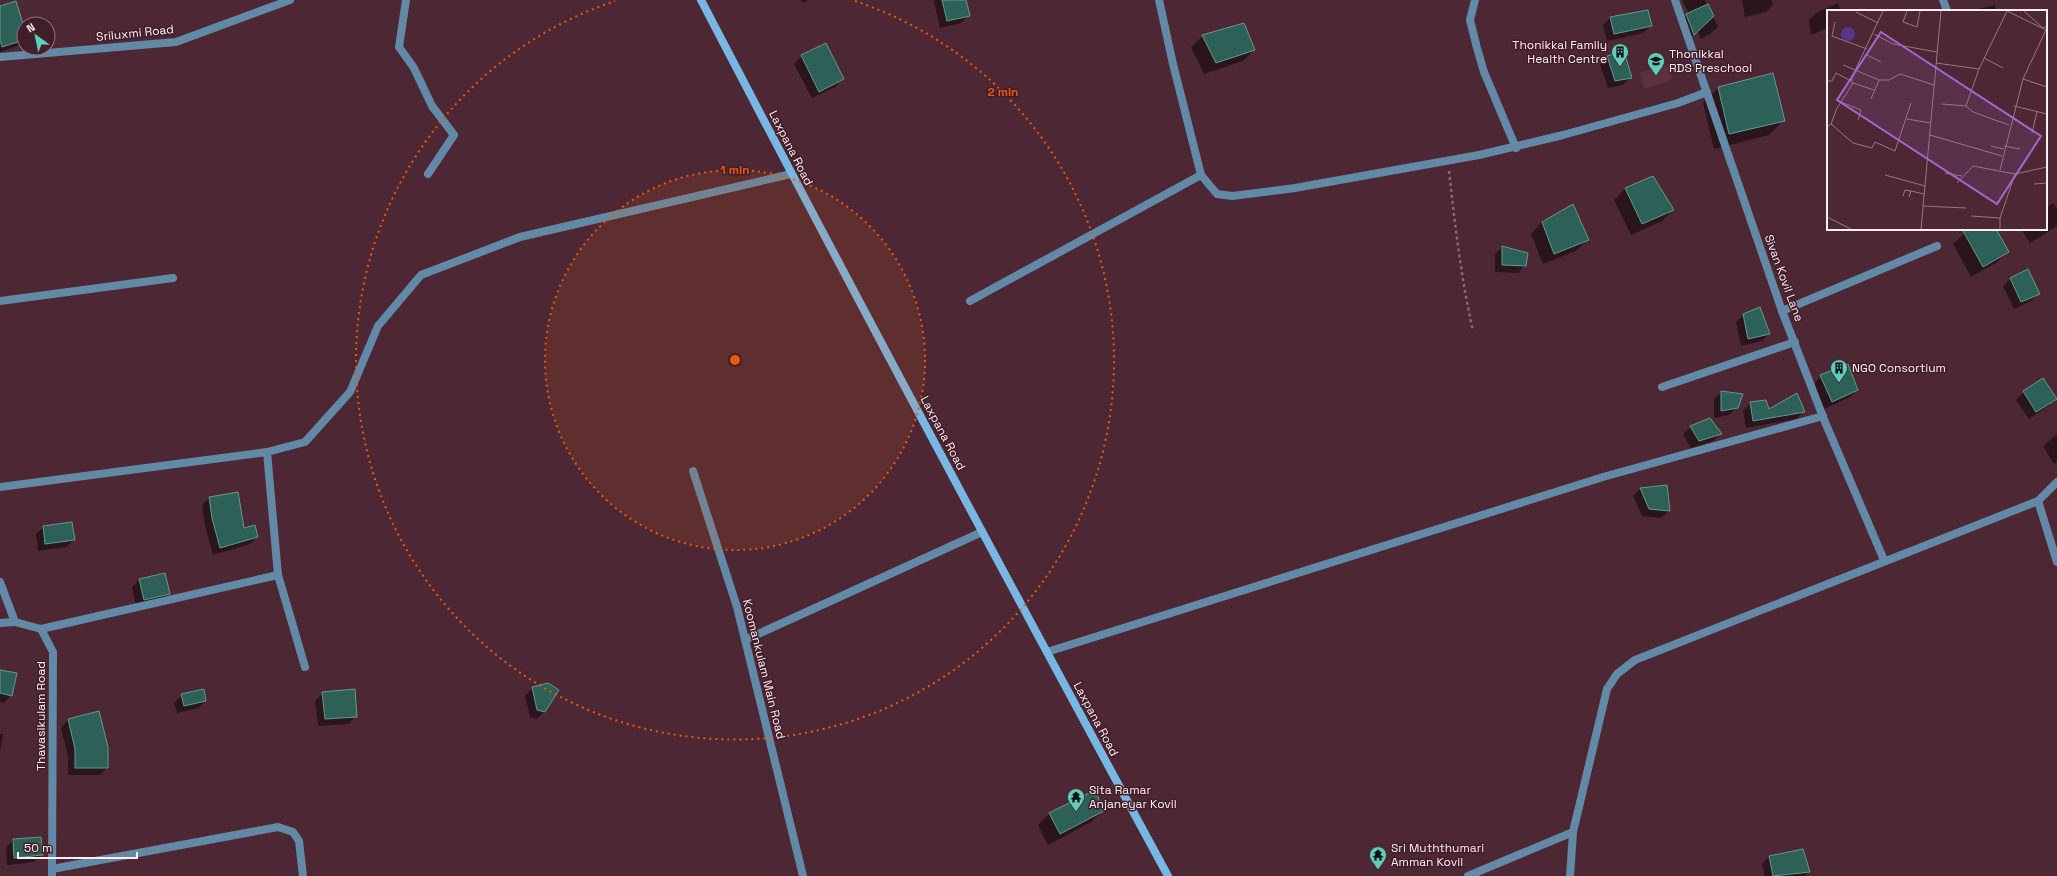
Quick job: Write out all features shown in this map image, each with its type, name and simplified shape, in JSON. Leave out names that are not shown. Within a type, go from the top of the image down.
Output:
[{"type":"street","name":"Sriluxmi Road","points":[[0,57],[176,42],[290,0]]},
{"type":"street","points":[[406,0],[399,47],[414,68],[432,106],[454,135],[428,174]]},
{"type":"street","name":"Laxpana Road","points":[[701,0],[791,174],[1168,876]]},
{"type":"street","points":[[1159,0],[1173,64],[1201,175],[1216,194],[1232,196],[1295,188],[1516,148],[1678,103],[1707,92]]},
{"type":"street","points":[[1475,0],[1470,20],[1477,48],[1484,72],[1516,148]]},
{"type":"street","name":"Sivan Kovil Lane","points":[[1675,0],[1782,311],[1823,416],[1884,560]]},
{"type":"street","points":[[1943,0],[1947,10]]},
{"type":"street","points":[[0,487],[267,452],[305,442],[350,392],[378,326],[421,275],[520,237],[791,174]]},
{"type":"street","points":[[970,301],[1201,175]]},
{"type":"street","points":[[1782,311],[1937,246]]},
{"type":"street","points":[[0,300],[173,278]]},
{"type":"street","points":[[1662,387],[1795,342]]},
{"type":"street","points":[[1047,652],[1603,477],[1823,416]]},
{"type":"street","points":[[267,452],[278,575],[305,667]]},
{"type":"street","name":"Koomankulam Main Road","points":[[693,471],[737,607],[803,876]]},
{"type":"street","points":[[1570,876],[1573,832],[1607,689],[1617,674],[1635,660],[1884,560],[2038,501],[2057,482]]},
{"type":"street","points":[[2038,501],[2057,562]]},
{"type":"street","points":[[745,640],[982,532]]},
{"type":"street","points":[[0,623],[15,622],[41,629],[278,575]]},
{"type":"street","points":[[0,582],[15,622]]},
{"type":"street","name":"Thavasikulam Road","points":[[41,629],[53,652],[52,872]]},
{"type":"street","points":[[52,872],[278,827],[293,832],[299,842],[304,876]]},
{"type":"street","points":[[1468,876],[1573,832]]},
{"type":"path","points":[[1448,160],[1457,244],[1464,289],[1473,331]]},
{"type":"shaded area","name":"Thonikkal RDS Preschool","points":[[1670,65],[1672,80],[1644,89],[1640,72]]},
{"type":"building","points":[[942,0],[966,0],[970,16],[947,21]]},
{"type":"building","points":[[16,1],[21,16],[16,16],[16,43],[2,47],[0,40],[0,6]]},
{"type":"building","points":[[1708,4],[1714,16],[1694,35],[1686,14]]},
{"type":"building","points":[[1648,10],[1652,26],[1614,34],[1610,17]]},
{"type":"building","points":[[1244,23],[1255,50],[1216,63],[1202,35]]},
{"type":"building","points":[[826,43],[844,79],[819,92],[801,55]]},
{"type":"building","name":"Thonikkal Family Health Centre","points":[[1624,51],[1632,78],[1615,81],[1607,56]]},
{"type":"building","points":[[1773,73],[1785,121],[1729,134],[1718,87]]},
{"type":"building","points":[[1653,176],[1674,210],[1642,224],[1625,188]]},
{"type":"building","points":[[1573,204],[1589,240],[1554,254],[1542,222]]},
{"type":"building","points":[[1963,230],[1997,230],[2009,252],[1983,267]]},
{"type":"building","points":[[1502,246],[1528,253],[1526,266],[1502,265]]},
{"type":"building","points":[[2028,269],[2040,294],[2021,302],[2010,278]]},
{"type":"building","points":[[1760,307],[1770,334],[1748,339],[1743,314]]},
{"type":"building","name":"NGO Consortium","points":[[1848,364],[1858,390],[1832,402],[1820,375]]},
{"type":"building","points":[[2043,378],[2057,399],[2036,412],[2023,391]]},
{"type":"building","points":[[1721,391],[1743,394],[1738,408],[1721,411]]},
{"type":"building","points":[[1797,393],[1805,412],[1753,421],[1750,402],[1766,400],[1769,409]]},
{"type":"building","points":[[1710,418],[1722,434],[1699,441],[1690,426]]},
{"type":"building","points":[[1667,485],[1670,511],[1649,509],[1640,488]]},
{"type":"building","points":[[238,492],[244,528],[255,525],[258,537],[220,548],[212,518],[209,497]]},
{"type":"building","points":[[72,522],[75,540],[45,544],[43,526]]},
{"type":"building","points":[[165,573],[170,594],[144,600],[139,579]]},
{"type":"building","points":[[0,670],[17,673],[12,696],[0,693]]},
{"type":"building","points":[[548,683],[559,690],[545,712],[537,710],[532,687]]},
{"type":"building","points":[[204,689],[206,701],[184,706],[181,694]]},
{"type":"building","points":[[355,689],[357,717],[325,719],[322,692]]},
{"type":"building","points":[[99,711],[108,747],[108,768],[75,768],[75,749],[68,719]]},
{"type":"building","name":"Sita Ramar Anjaneyar Kovil","points":[[1095,790],[1104,811],[1060,834],[1049,813]]},
{"type":"building","points":[[41,837],[43,855],[14,858],[13,839]]},
{"type":"building","points":[[1803,849],[1810,872],[1773,876],[1769,856]]},
{"type":"place","name":"Thonikkal Family Health Centre","points":[[1620,67]]},
{"type":"place","name":"Thonikkal RDS Preschool","points":[[1656,76]]},
{"type":"place","name":"NGO Consortium","points":[[1839,383]]},
{"type":"place","name":"Sita Ramar Anjaneyar Kovil","points":[[1076,812]]},
{"type":"place","name":"Sri Muththumari Amman Kovil","points":[[1378,870]]}]
